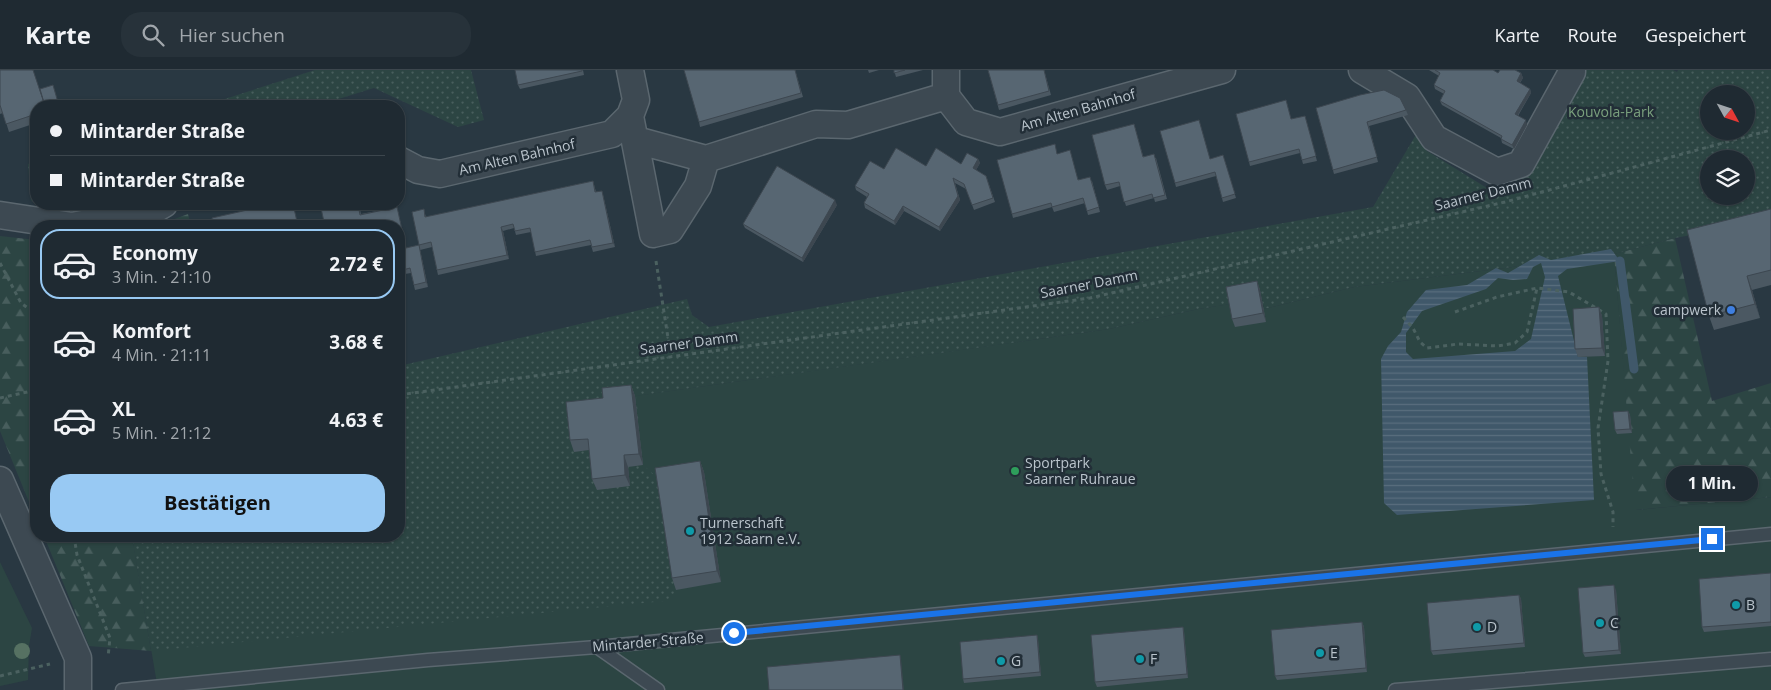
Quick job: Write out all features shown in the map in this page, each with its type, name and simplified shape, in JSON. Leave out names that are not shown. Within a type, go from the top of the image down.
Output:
[{"type":"street","points":[[630,70],[636,100],[633,128],[653,234],[670,230],[698,186],[706,159]]},
{"type":"street","points":[[633,128],[706,159],[816,124],[848,125],[946,96],[946,70]]},
{"type":"street","name":"Am Alten Bahnhof","points":[[946,96],[966,122],[1000,132],[1222,70]]},
{"type":"street","points":[[1362,70],[1407,97],[1434,138],[1497,172],[1521,164],[1572,70]]},
{"type":"street","name":"Am Alten Bahnhof","points":[[405,163],[418,170],[440,174],[633,128]]},
{"type":"street","points":[[104,220],[154,210]]},
{"type":"street","points":[[0,215],[33,220]]},
{"type":"street","points":[[0,480],[78,658],[78,690]]},
{"type":"lane","name":"Mintarder Straße","points":[[122,690],[428,660],[597,647],[1771,534]]},
{"type":"lane","points":[[597,647],[658,690]]},
{"type":"lane","points":[[1395,690],[1771,659]]},
{"type":"path","name":"Saarner Damm","points":[[405,394],[1090,298],[1505,202],[1771,130]]},
{"type":"path","points":[[653,234],[671,357]]},
{"type":"path","points":[[0,263],[21,303],[30,310]]},
{"type":"path","points":[[1403,317],[1414,328],[1420,342],[1427,348],[1458,344],[1498,346],[1515,343],[1528,332],[1538,288]]},
{"type":"path","points":[[1454,312],[1497,297],[1538,288],[1570,292],[1606,314],[1608,361],[1598,428],[1601,474],[1613,512]]},
{"type":"path","points":[[0,398],[30,391]]},
{"type":"path","points":[[75,542],[77,555],[110,638],[107,661]]},
{"type":"path","points":[[0,676],[78,658]]},
{"type":"green space","points":[[315,70],[471,70],[484,120],[458,127],[405,102],[405,100],[400,100],[374,88],[335,100],[222,100]]},
{"type":"green space","name":"Kouvola-Park","points":[[1583,70],[1673,70],[1677,72],[1678,70],[1771,70],[1771,220],[1675,238],[1614,254],[1354,287],[1264,309],[1260,290],[1231,304],[1198,309],[1109,329],[636,396],[643,465],[659,479],[676,590],[675,600],[151,651],[133,542],[405,542],[405,365],[687,299],[692,315],[709,327],[1373,207],[1417,133],[1427,151],[1487,188],[1526,175]]},
{"type":"green space","points":[[30,163],[30,189],[28,164]]},
{"type":"green space","points":[[68,210],[87,210],[76,212]]},
{"type":"green space","points":[[188,214],[190,220],[172,220]]},
{"type":"green space","points":[[0,236],[30,239],[30,504],[0,431]]},
{"type":"green space","points":[[1675,238],[1712,401],[1771,383],[1771,497],[1635,510],[1614,254]]},
{"type":"green space","name":"Sportpark Saarner Ruhraue","points":[[1614,254],[1636,510],[1771,497],[1771,690],[158,690],[133,542],[405,542],[405,532],[606,400],[1109,329],[1198,309],[1230,304],[1260,290],[1264,309],[1354,287]]},
{"type":"green space","points":[[46,542],[133,542],[151,651],[89,646]]},
{"type":"green space","points":[[0,562],[32,628],[29,646],[28,680],[0,686]]},
{"type":"water","points":[[1611,249],[1620,261],[1567,269],[1558,276],[1578,357],[1587,357],[1594,500],[1397,515],[1384,503],[1381,359],[1388,346],[1401,332],[1407,312],[1426,290],[1467,285],[1496,268],[1508,273],[1539,255],[1551,260]],"holes":[[[1541,263],[1545,277],[1531,339],[1515,351],[1413,359],[1406,352],[1406,333],[1422,311],[1486,289],[1498,278],[1527,279],[1533,267]]]},
{"type":"building","points":[[0,70],[33,70],[43,100],[30,100],[30,116],[6,124],[0,105]]},
{"type":"building","points":[[515,70],[582,70],[582,71],[518,85]]},
{"type":"building","points":[[684,70],[795,70],[801,93],[699,122]]},
{"type":"building","points":[[894,70],[905,70],[894,73]]},
{"type":"building","points":[[988,70],[1044,70],[1049,91],[998,105]]},
{"type":"building","points":[[1435,70],[1493,70],[1498,73],[1500,70],[1515,70],[1521,73],[1517,81],[1530,89],[1515,114],[1526,120],[1512,145],[1501,139],[1502,136],[1440,101],[1445,91],[1434,85],[1440,73]]},
{"type":"building","points":[[53,85],[57,100],[43,100],[40,89]]},
{"type":"building","points":[[1384,90],[1400,98],[1406,110],[1367,122],[1377,157],[1333,170],[1316,108]]},
{"type":"building","points":[[1286,100],[1291,119],[1305,116],[1316,156],[1302,160],[1299,149],[1249,162],[1236,114]]},
{"type":"building","points":[[1199,120],[1210,159],[1223,155],[1235,194],[1222,198],[1215,172],[1175,183],[1160,131]]},
{"type":"building","points":[[1134,124],[1143,157],[1154,154],[1165,195],[1153,198],[1152,194],[1124,202],[1119,182],[1105,185],[1092,135]]},
{"type":"building","points":[[1055,144],[1057,154],[1070,150],[1078,180],[1090,177],[1099,207],[1087,211],[1083,198],[1052,207],[1051,203],[1012,214],[997,160]]},
{"type":"building","points":[[896,148],[926,166],[936,148],[961,164],[967,153],[978,159],[973,168],[986,176],[993,198],[972,205],[964,184],[953,178],[958,196],[939,227],[903,206],[894,221],[864,203],[869,194],[855,186],[870,161],[884,169]]},
{"type":"building","points":[[777,166],[835,200],[802,258],[743,224]]},
{"type":"building","points":[[593,181],[595,192],[602,191],[613,243],[592,247],[590,240],[535,252],[530,228],[515,231],[513,224],[501,227],[507,255],[437,270],[431,242],[419,245],[412,212],[424,209],[425,217]]},
{"type":"building","points":[[1771,209],[1771,270],[1747,276],[1755,304],[1709,316],[1687,230]]},
{"type":"building","points":[[247,210],[294,210],[297,220],[212,220],[212,218]]},
{"type":"building","points":[[321,210],[359,210],[360,215],[383,210],[398,210],[400,220],[324,220]]},
{"type":"building","points":[[405,243],[406,248],[419,245],[426,282],[414,285],[410,268],[405,269]]},
{"type":"building","points":[[1257,281],[1263,313],[1232,319],[1226,287]]},
{"type":"building","points":[[1599,307],[1602,348],[1575,349],[1573,309]]},
{"type":"building","points":[[631,385],[639,454],[624,455],[625,475],[592,479],[588,439],[570,440],[566,402],[603,398],[602,388]]},
{"type":"building","points":[[1628,411],[1630,429],[1615,430],[1613,412]]},
{"type":"building","name":"Turnerschaft 1912 Saarn e.V.","points":[[700,461],[717,571],[672,578],[655,468]]},
{"type":"building","name":"B","points":[[1771,573],[1771,622],[1702,627],[1699,579]]},
{"type":"building","name":"C","points":[[1614,585],[1619,650],[1583,653],[1578,588]]},
{"type":"building","name":"D","points":[[1519,595],[1524,643],[1431,651],[1427,603]]},
{"type":"building","name":"E","points":[[1362,622],[1366,668],[1275,676],[1271,630]]},
{"type":"building","name":"F","points":[[1183,627],[1187,674],[1095,682],[1091,635]]},
{"type":"building","name":"G","points":[[1037,635],[1040,672],[963,679],[960,642]]},
{"type":"building","points":[[900,655],[903,690],[769,690],[767,667]]},
{"type":"waterway","points":[[1620,261],[1634,369]]},
{"type":"place","name":"campwerk","points":[[1731,310]]},
{"type":"place","name":"Sportpark Saarner Ruhraue","points":[[1015,471]]},
{"type":"place","name":"Turnerschaft 1912 Saarn e.V.","points":[[690,531]]},
{"type":"place","name":"B","points":[[1736,605]]},
{"type":"place","name":"C","points":[[1600,623]]},
{"type":"place","name":"D","points":[[1477,627]]},
{"type":"place","name":"E","points":[[1320,653]]},
{"type":"place","name":"F","points":[[1140,659]]},
{"type":"place","name":"G","points":[[1001,661]]},
{"type":"route","points":[[734,633],[1712,539]]}]
